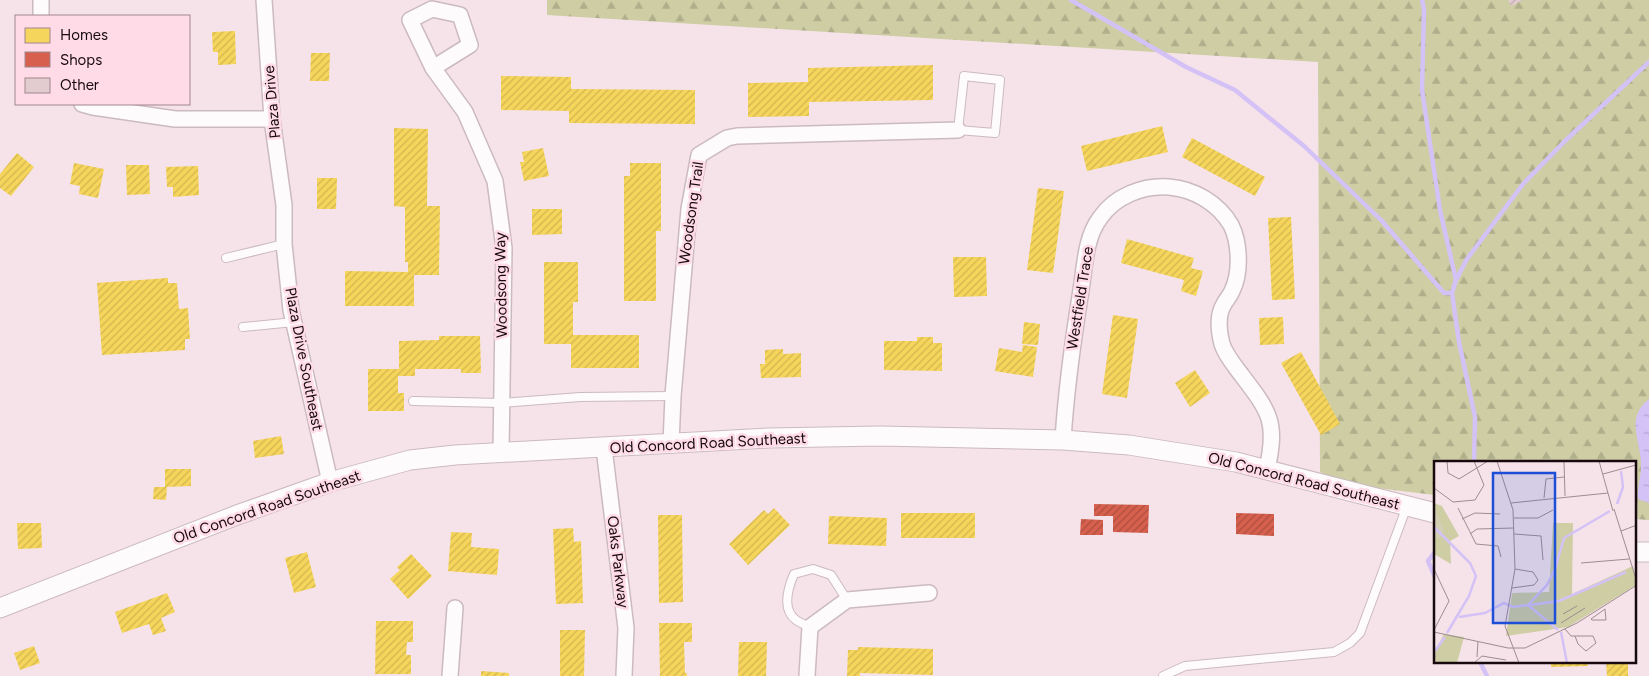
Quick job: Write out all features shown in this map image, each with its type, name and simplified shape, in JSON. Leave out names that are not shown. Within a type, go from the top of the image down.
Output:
[{"type":"street","points":[[41,0],[41,15]]},
{"type":"street","name":"Plaza Drive","points":[[264,0],[272,119],[284,205]]},
{"type":"street","name":"Woodsong Way","points":[[433,68],[470,45],[460,15],[432,10],[410,20],[433,68],[465,112],[495,181],[504,248],[500,453]]},
{"type":"street","points":[[86,105],[175,119],[272,119]]},
{"type":"street","name":"Woodsong Trail","points":[[671,444],[673,396],[689,209],[699,155],[727,138],[737,136],[958,130]]},
{"type":"street","name":"Westfield Trace","points":[[1062,440],[1072,348],[1090,237],[1100,218],[1122,198],[1135,191],[1157,186],[1179,188],[1200,195],[1218,208],[1231,226],[1237,247],[1238,269],[1232,291],[1222,306],[1219,325],[1222,347],[1258,396],[1268,413],[1273,431],[1268,469]]},
{"type":"street","name":"Plaza Drive Southeast","points":[[284,205],[284,244],[291,310],[330,482]]},
{"type":"street","name":"Old Concord Road Southeast","points":[[0,608],[237,515],[330,482],[410,460],[455,455],[769,438],[880,436],[1062,440],[1206,456],[1268,469],[1421,509]]},
{"type":"street","name":"Oaks Parkway","points":[[604,448],[626,628],[624,676]]},
{"type":"street","points":[[1636,552],[1649,552]]},
{"type":"street","points":[[808,676],[810,627],[847,600],[929,593]]},
{"type":"street","points":[[450,676],[455,608]]},
{"type":"lane","points":[[964,76],[1000,80],[995,133],[958,130],[964,76]]},
{"type":"lane","points":[[226,258],[284,244]]},
{"type":"lane","points":[[243,327],[294,322]]},
{"type":"lane","points":[[413,401],[501,403],[580,397],[673,396]]},
{"type":"lane","points":[[1163,676],[1185,666],[1334,652],[1350,643],[1360,633],[1421,509]]},
{"type":"lane","points":[[810,627],[794,619],[787,605],[788,589],[794,574],[813,569],[831,575],[847,600]]},
{"type":"green space","points":[[547,0],[1649,0],[1649,520],[1636,519],[1636,461],[1434,461],[1434,495],[1343,484],[1320,472],[1318,62],[547,15]]},
{"type":"water","points":[[1649,399],[1649,503],[1638,499],[1641,458],[1636,423],[1637,414]]},
{"type":"building: Homes","points":[[235,31],[236,64],[218,65],[218,52],[213,52],[212,32]]},
{"type":"building: Homes","points":[[311,53],[330,53],[329,81],[310,81]]},
{"type":"building: Homes","points":[[933,65],[933,100],[809,102],[809,116],[748,117],[748,83],[808,82],[808,68]]},
{"type":"building: Homes","points":[[501,76],[571,77],[571,89],[695,90],[695,124],[569,123],[569,111],[501,110]]},
{"type":"building: Homes","points":[[1162,126],[1168,152],[1087,171],[1081,146]]},
{"type":"building: Homes","points":[[394,128],[428,129],[427,206],[440,206],[439,275],[414,275],[414,306],[345,306],[345,271],[408,272],[408,262],[405,262],[405,207],[394,206]]},
{"type":"building: Homes","points":[[1192,138],[1265,177],[1255,196],[1182,157]]},
{"type":"building: Homes","points":[[543,148],[549,176],[524,181],[520,162],[524,162],[522,152]]},
{"type":"building: Homes","points":[[17,153],[34,167],[11,196],[0,188],[0,174]]},
{"type":"building: Homes","points":[[74,163],[104,169],[98,198],[79,194],[80,186],[70,184]]},
{"type":"building: Homes","points":[[630,163],[661,163],[661,231],[656,231],[656,301],[624,301],[624,176],[630,176]]},
{"type":"building: Homes","points":[[126,165],[149,165],[150,194],[127,195]]},
{"type":"building: Homes","points":[[198,166],[199,195],[173,197],[173,187],[167,187],[166,167]]},
{"type":"building: Homes","points":[[317,178],[337,178],[336,209],[317,209]]},
{"type":"building: Homes","points":[[1038,188],[1064,191],[1053,273],[1027,270]]},
{"type":"building: Homes","points":[[532,209],[562,209],[562,234],[532,235]]},
{"type":"building: Homes","points":[[1291,217],[1295,299],[1272,300],[1268,218]]},
{"type":"building: Homes","points":[[1127,239],[1194,258],[1191,268],[1203,271],[1196,296],[1181,291],[1184,280],[1121,263]]},
{"type":"building: Homes","points":[[953,257],[986,257],[987,296],[954,297]]},
{"type":"building: Homes","points":[[544,262],[578,262],[578,302],[573,302],[573,335],[639,335],[639,368],[571,368],[571,344],[544,344]]},
{"type":"building: Homes","points":[[168,278],[168,283],[177,283],[179,309],[188,308],[190,339],[185,339],[185,350],[102,355],[97,283]]},
{"type":"building: Homes","points":[[1113,315],[1138,319],[1127,398],[1102,394]]},
{"type":"building: Homes","points":[[1283,317],[1284,344],[1260,345],[1259,318]]},
{"type":"building: Homes","points":[[1024,322],[1040,324],[1038,345],[1022,344]]},
{"type":"building: Homes","points":[[439,336],[480,336],[481,373],[461,373],[461,369],[415,369],[415,376],[398,376],[398,393],[404,393],[404,411],[368,411],[368,369],[399,369],[399,341],[439,340]]},
{"type":"building: Homes","points":[[917,337],[933,337],[933,343],[942,343],[942,371],[884,370],[884,341],[917,341]]},
{"type":"building: Homes","points":[[1023,345],[1037,347],[1033,377],[995,371],[999,348],[1022,352]]},
{"type":"building: Homes","points":[[783,349],[783,354],[801,353],[801,377],[761,378],[760,364],[765,364],[765,350]]},
{"type":"building: Homes","points":[[1301,352],[1340,424],[1321,435],[1281,363]]},
{"type":"building: Homes","points":[[1195,370],[1210,393],[1190,407],[1175,383]]},
{"type":"building: Homes","points":[[281,436],[284,454],[255,458],[253,441]]},
{"type":"building: Homes","points":[[165,469],[191,469],[191,486],[165,487]]},
{"type":"building: Homes","points":[[154,487],[167,487],[166,500],[153,499]]},
{"type":"building: Homes","points":[[774,508],[790,525],[748,565],[729,544],[764,510],[768,514]]},
{"type":"building: Homes","points":[[901,513],[975,513],[975,538],[901,538]]},
{"type":"building: Homes","points":[[658,515],[682,515],[683,602],[659,603]]},
{"type":"building: Homes","points":[[829,516],[887,518],[886,546],[828,544]]},
{"type":"building: Homes","points":[[17,523],[41,523],[42,548],[18,549]]},
{"type":"building: Homes","points":[[573,528],[574,542],[581,541],[583,603],[556,604],[553,529]]},
{"type":"building: Homes","points":[[451,532],[472,533],[471,547],[499,549],[497,575],[448,571]]},
{"type":"building: Homes","points":[[307,552],[316,587],[294,593],[285,558]]},
{"type":"building: Homes","points":[[411,554],[432,576],[408,599],[390,579],[400,570],[397,567]]},
{"type":"building: Homes","points":[[167,593],[175,612],[161,618],[166,631],[153,635],[149,624],[122,633],[115,612]]},
{"type":"building: Homes","points":[[376,621],[413,621],[413,642],[407,642],[406,655],[411,655],[411,674],[375,674]]},
{"type":"building: Homes","points":[[659,623],[692,623],[692,642],[684,642],[685,673],[687,673],[687,676],[660,676]]},
{"type":"building: Homes","points":[[560,630],[585,630],[584,676],[560,676]]},
{"type":"building: Homes","points":[[739,642],[767,642],[766,676],[738,676]]},
{"type":"building: Homes","points":[[34,646],[40,663],[20,670],[14,653]]},
{"type":"building: Homes","points":[[858,647],[933,649],[933,675],[860,673],[860,676],[847,676],[848,650],[858,650]]},
{"type":"building: Homes","points":[[1551,664],[1588,664],[1588,666],[1551,667]]},
{"type":"building: Homes","points":[[1606,664],[1628,664],[1628,676],[1607,676]]},
{"type":"building: Homes","points":[[481,671],[509,673],[509,676],[481,676]]},
{"type":"building: Shops","points":[[1094,504],[1149,505],[1148,533],[1113,532],[1113,516],[1094,516]]},
{"type":"building: Shops","points":[[1236,513],[1274,514],[1274,536],[1236,534]]},
{"type":"building: Shops","points":[[1081,519],[1103,520],[1103,535],[1080,535]]},
{"type":"building: Other","points":[[1508,0],[1523,0],[1511,6]]},
{"type":"waterway","points":[[1071,0],[1186,67],[1235,90],[1304,146],[1381,220],[1444,293],[1452,293]]},
{"type":"waterway","points":[[1422,0],[1424,9],[1422,90],[1440,210],[1456,280]]},
{"type":"waterway","points":[[1474,461],[1475,417],[1459,342],[1452,293],[1456,280],[1467,259],[1523,184],[1565,141],[1649,62]]},
{"type":"waterway","points":[[1434,553],[1428,561],[1434,575]]},
{"type":"waterway","points":[[1481,664],[1487,676]]}]
